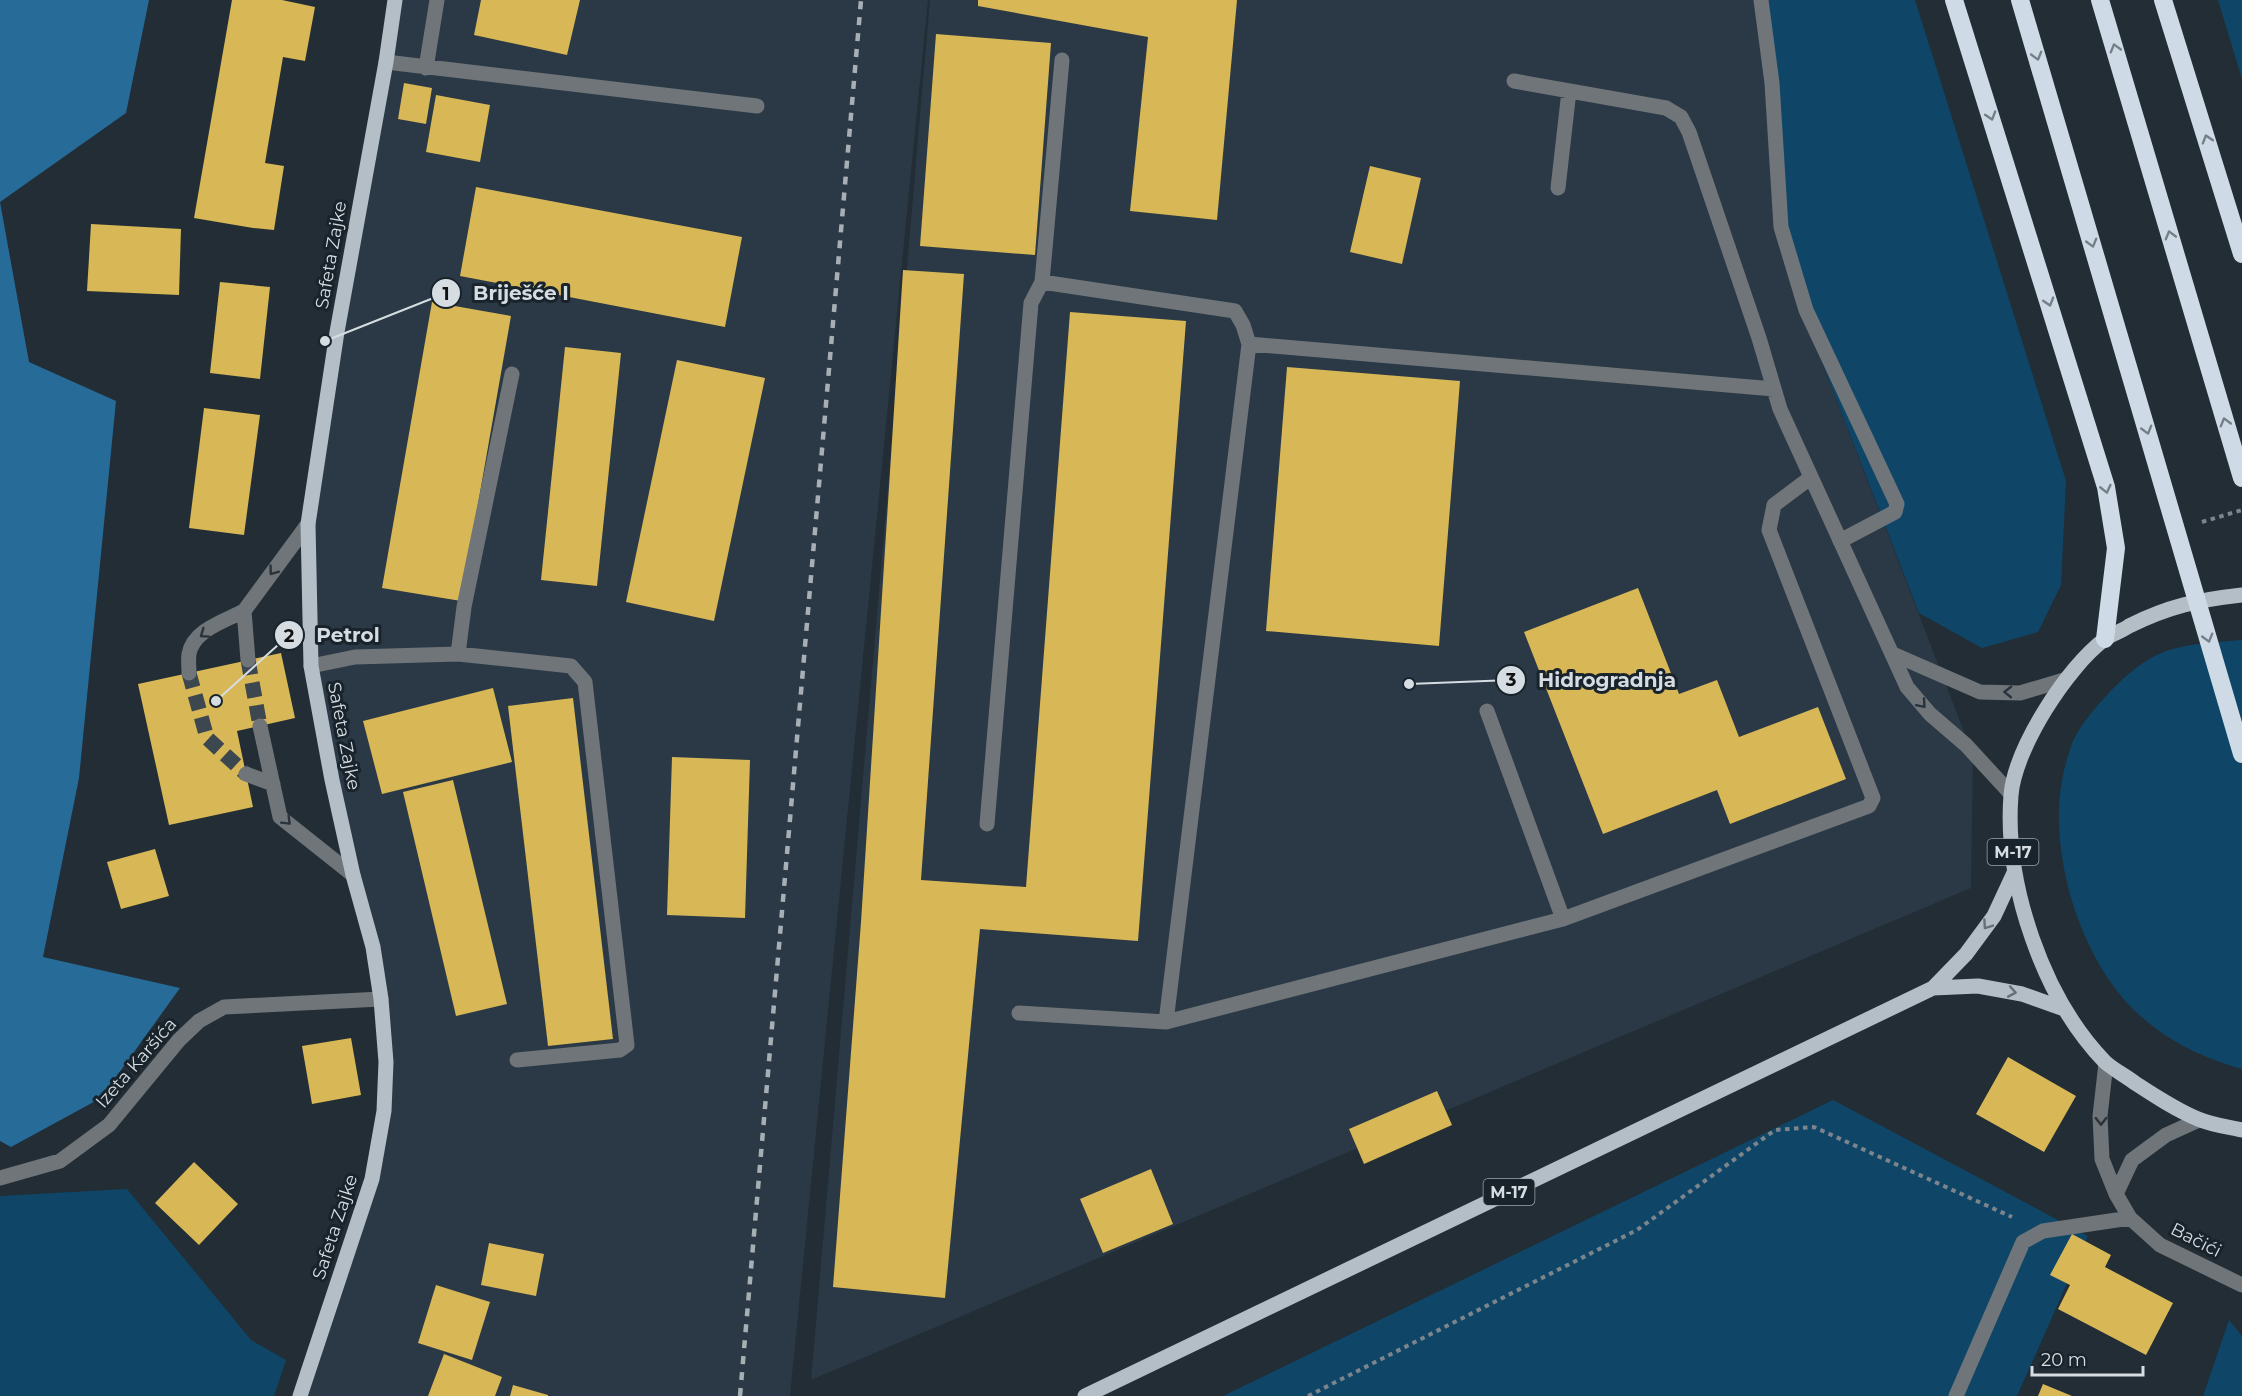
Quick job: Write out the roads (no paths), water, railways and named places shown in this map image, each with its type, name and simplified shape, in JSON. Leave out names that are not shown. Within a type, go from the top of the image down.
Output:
[{"type":"highway","points":[[1954,0],[2106,487],[2116,548],[2105,639]]},
{"type":"highway","points":[[2020,0],[2242,754]]},
{"type":"highway","points":[[2100,0],[2242,478]]},
{"type":"highway","points":[[2163,0],[2242,254]]},
{"type":"main road","name":"Safeta Zajke","points":[[300,1396],[372,1179],[384,1111],[386,1062],[381,999],[373,947],[353,875],[332,780],[311,666],[308,524],[337,332],[386,63],[395,0]]},
{"type":"main road","name":"M-17","points":[[2242,595],[2197,600],[2152,615],[2105,639],[2064,680],[2034,729],[2022,755],[2011,794],[2014,873],[2031,935],[2064,1010],[2106,1063],[2165,1102],[2199,1120],[2242,1130]]},
{"type":"main road","name":"M-17","points":[[1085,1396],[1933,988],[1966,954],[1994,916],[2014,873]]},
{"type":"main road","name":"M-17","points":[[1933,988],[1978,986],[2022,994],[2064,1010]]},
{"type":"street","points":[[426,68],[437,0]]},
{"type":"street","points":[[1761,0],[1772,83],[1781,227],[1806,310],[1897,504],[1895,512],[1840,541]]},
{"type":"street","points":[[987,824],[1031,303],[1042,282],[1062,60]]},
{"type":"street","points":[[386,63],[757,106]]},
{"type":"street","points":[[1514,81],[1666,108],[1681,117],[1689,132],[1780,409],[1907,687],[1930,714],[1966,745],[2011,794]]},
{"type":"street","points":[[1558,188],[1569,91]]},
{"type":"street","points":[[1042,282],[1235,311],[1243,325],[1249,344],[1166,1022]]},
{"type":"street","points":[[1249,344],[1774,389]]},
{"type":"street","points":[[458,654],[464,607],[512,374]]},
{"type":"street","points":[[1019,1013],[1166,1022],[1563,919],[1869,806],[1873,798],[1769,530],[1774,505],[1810,478]]},
{"type":"street","points":[[189,673],[189,655],[199,635],[244,612],[308,524]]},
{"type":"street","points":[[244,612],[248,660]]},
{"type":"street","points":[[311,666],[355,657],[458,654],[571,666],[585,682],[627,1045],[620,1050],[517,1060]]},
{"type":"street","points":[[1893,654],[1980,692],[2020,693],[2064,680]]},
{"type":"street","points":[[1487,711],[1563,919]]},
{"type":"street","points":[[260,726],[280,817],[353,875]]},
{"type":"street","points":[[246,774],[273,784]]},
{"type":"street","name":"Izeta Karšića","points":[[0,1178],[60,1161],[109,1125],[199,1020],[224,1007],[381,999]]},
{"type":"street","name":"Bačići","points":[[2106,1063],[2100,1116],[2102,1158],[2116,1194],[2130,1218],[2160,1245],[2242,1285]]},
{"type":"street","points":[[2116,1194],[2132,1160],[2166,1136],[2199,1120]]},
{"type":"street","points":[[1956,1396],[2023,1242],[2043,1230],[2130,1218]]},
{"type":"tunnel","points":[[248,660],[260,726]]},
{"type":"tunnel","points":[[189,673],[207,738],[246,774]]},
{"type":"railway","points":[[740,1396],[861,0]]},
{"type":"place","name":"Briješće I","points":[[325,341]]},
{"type":"place","name":"Hidrogradnja","points":[[1409,684]]},
{"type":"place","name":"Petrol","points":[[216,701]]}]
